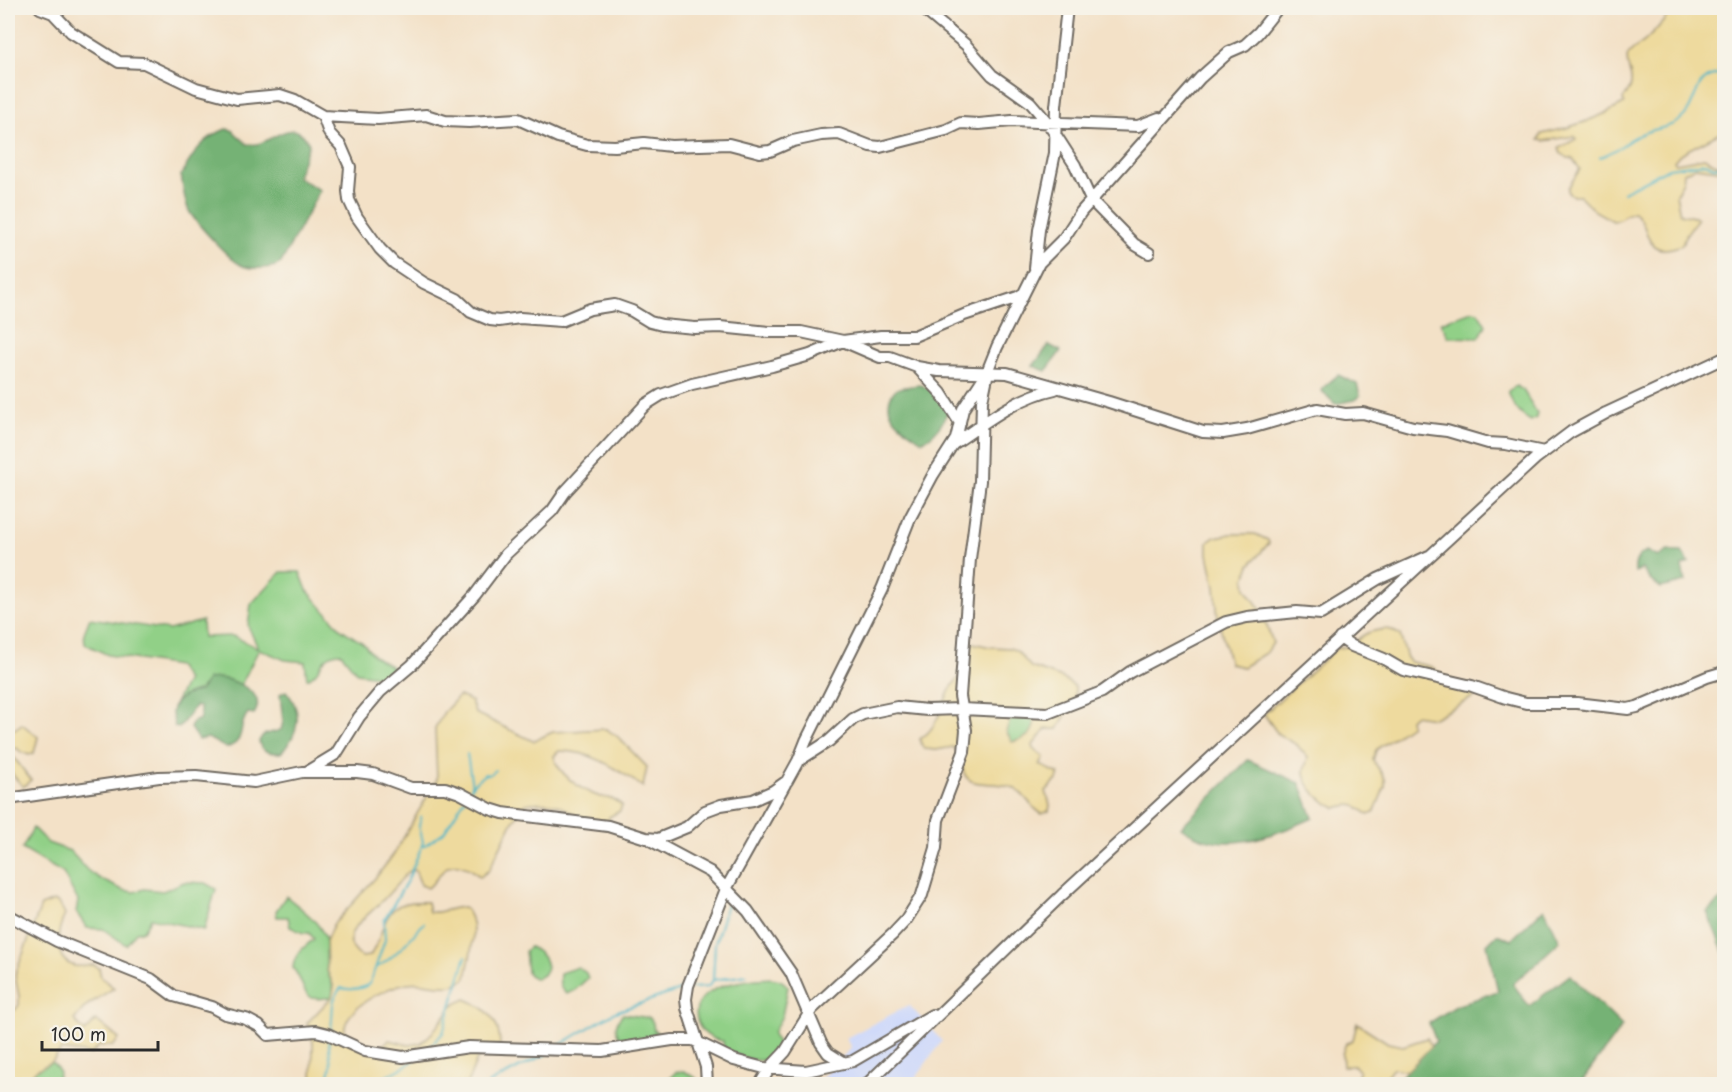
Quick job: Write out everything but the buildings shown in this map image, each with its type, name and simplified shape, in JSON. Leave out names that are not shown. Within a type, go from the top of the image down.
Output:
[{"type":"street","points":[[40,8],[53,13],[71,32],[119,62],[144,63],[196,88],[237,99],[280,95],[295,100],[323,116],[378,119],[426,115],[445,121],[469,122],[518,119],[558,137],[587,145],[729,144],[760,152],[770,151],[793,141],[839,134],[870,146],[880,147],[946,130],[961,123],[1012,121],[1138,126],[1164,116]]},
{"type":"street","points":[[922,8],[966,45],[992,75],[1030,102],[1052,124]]},
{"type":"street","points":[[1067,8],[1052,124],[1056,137],[1075,165],[1091,200],[1134,244],[1149,253]]},
{"type":"street","points":[[760,1084],[770,1068],[785,1052],[809,1014],[834,987],[893,934],[906,920],[922,895],[936,848],[938,820],[964,752],[966,730],[960,696],[970,559],[980,481],[981,401],[997,347],[1043,258],[1064,238],[1091,200],[1200,78],[1229,52],[1245,45],[1278,8]]},
{"type":"street","points":[[323,116],[329,133],[341,146],[350,167],[349,200],[357,218],[380,249],[394,263],[424,283],[457,299],[479,316],[499,321],[520,318],[561,321],[590,309],[615,305],[632,311],[650,322],[662,325],[801,332],[843,341],[880,357],[890,357],[917,367],[939,371],[1007,373],[1203,432],[1223,433],[1247,429],[1317,409],[1345,414],[1363,413],[1413,427],[1448,431],[1488,443],[1522,446],[1544,452]]},
{"type":"street","points":[[1035,272],[1039,230],[1055,153],[1056,137]]},
{"type":"street","points":[[307,772],[336,754],[359,717],[380,692],[412,665],[474,595],[506,554],[552,511],[564,492],[645,405],[662,395],[692,384],[810,356],[843,341],[881,336],[914,336],[1024,293]]},
{"type":"street","points":[[867,1084],[1062,895],[1503,486],[1571,432],[1606,412],[1725,358]]},
{"type":"street","points":[[917,367],[941,393],[960,423]]},
{"type":"street","points":[[707,1084],[706,1067],[686,999],[688,986],[726,889],[798,761],[882,589],[910,518],[953,444],[967,400],[988,372]]},
{"type":"street","points":[[953,444],[1034,395],[1059,388]]},
{"type":"street","points":[[798,761],[829,741],[853,719],[863,714],[897,707],[927,710],[962,709],[1048,713],[1102,692],[1130,672],[1226,622],[1247,617],[1297,612],[1321,614],[1378,579],[1429,556]]},
{"type":"street","points":[[1340,638],[1403,670],[1472,686],[1506,698],[1526,702],[1637,708],[1707,677],[1725,672]]},
{"type":"street","points":[[8,799],[159,777],[196,776],[254,782],[307,772],[357,772],[373,774],[411,788],[445,788],[503,813],[608,826],[646,838],[710,872],[748,911],[773,945],[791,973],[828,1053],[844,1063]]},
{"type":"street","points":[[646,838],[658,839],[672,835],[687,827],[705,811],[721,805],[753,800],[773,791],[787,781]]},
{"type":"street","points":[[8,915],[57,941],[151,979],[174,996],[212,1006],[225,1014],[246,1019],[259,1026],[268,1035],[315,1031],[328,1034],[365,1051],[403,1057],[469,1047],[602,1051],[672,1040],[698,1042],[734,1060],[770,1068],[806,1071],[844,1063],[873,1051],[948,1006]]},
{"type":"shaded area","points":[[909,1005],[942,1041],[911,1084],[903,1077],[896,1084],[816,1084],[851,1048],[846,1038]]},
{"type":"green space","points":[[226,129],[232,130],[247,144],[264,142],[291,130],[298,131],[309,144],[297,177],[320,190],[281,263],[277,265],[256,268],[241,265],[213,240],[187,207],[181,175],[194,153],[204,142]]},
{"type":"green space","points":[[1472,311],[1478,312],[1486,325],[1479,338],[1448,337],[1441,322]]},
{"type":"green space","points":[[1049,345],[1061,351],[1046,371],[1033,366]]},
{"type":"green space","points":[[1338,375],[1357,384],[1360,395],[1355,400],[1335,404],[1322,391]]},
{"type":"green space","points":[[921,385],[933,391],[948,410],[938,428],[922,441],[898,423],[893,417],[889,403],[896,390]]},
{"type":"green space","points":[[1516,386],[1523,390],[1537,413],[1536,418],[1531,421],[1516,409],[1508,391]]},
{"type":"green space","points":[[1647,551],[1658,557],[1668,551],[1682,552],[1689,563],[1682,566],[1685,582],[1661,588],[1650,580],[1642,569],[1635,572],[1637,559]]},
{"type":"green space","points":[[281,572],[300,572],[307,590],[341,629],[363,643],[374,656],[395,669],[393,673],[385,677],[357,673],[341,653],[329,656],[307,679],[305,662],[285,660],[259,649],[241,685],[226,679],[204,684],[200,691],[188,694],[173,707],[187,680],[177,666],[108,655],[85,644],[84,633],[90,618],[169,630],[202,621],[203,637],[233,636],[258,648],[248,626],[251,604]]},
{"type":"green space","points":[[219,678],[248,689],[257,700],[254,714],[248,713],[237,742],[226,748],[208,738],[198,740],[190,728],[193,722],[200,719],[200,707],[195,706],[179,728],[175,727],[172,714],[173,707],[178,700],[200,691],[208,679]]},
{"type":"green space","points":[[286,691],[292,699],[297,715],[295,731],[281,753],[267,752],[261,748],[259,741],[263,735],[281,730],[283,722],[280,694]]},
{"type":"green space","points":[[1012,716],[1034,718],[1034,724],[1029,735],[1012,742],[1006,730]]},
{"type":"green space","points":[[1248,760],[1300,783],[1313,818],[1264,837],[1229,842],[1212,841],[1196,836],[1181,827]]},
{"type":"green space","points":[[33,828],[48,843],[70,851],[87,870],[123,890],[163,891],[184,882],[205,883],[216,889],[204,930],[151,918],[143,931],[136,932],[126,945],[103,929],[87,928],[76,912],[78,901],[63,873],[22,849]]},
{"type":"green space","points":[[286,896],[310,916],[324,935],[327,970],[333,986],[332,997],[321,999],[309,996],[293,968],[297,955],[314,939],[309,933],[303,933],[290,927],[288,917],[277,917],[276,911]]},
{"type":"green space","points":[[1724,897],[1724,953],[1707,912]]},
{"type":"green space","points":[[1544,908],[1560,941],[1513,984],[1529,1006],[1570,975],[1622,1026],[1580,1084],[1394,1084],[1436,1041],[1429,1023],[1456,1006],[1498,991],[1487,944],[1497,934],[1511,940]]},
{"type":"green space","points":[[530,947],[542,955],[547,968],[543,975],[536,979],[527,972],[525,951]]},
{"type":"green space","points":[[578,967],[586,973],[588,978],[567,994],[560,985],[560,973]]},
{"type":"green space","points":[[757,979],[778,979],[788,987],[782,1016],[773,1033],[782,1047],[776,1054],[763,1060],[748,1059],[724,1051],[723,1041],[707,1035],[701,1029],[696,1015],[697,1007],[707,994],[731,984]]},
{"type":"green space","points":[[623,1014],[650,1018],[654,1031],[661,1035],[660,1039],[626,1043],[616,1029]]},
{"type":"green space","points":[[52,1062],[59,1073],[56,1084],[24,1084],[36,1070]]},
{"type":"green space","points":[[684,1071],[696,1078],[694,1082],[663,1084],[676,1072]]},
{"type":"sand","points":[[1672,8],[1724,8],[1724,131],[1680,154],[1674,161],[1676,163],[1704,158],[1718,165],[1724,163],[1724,171],[1695,167],[1684,173],[1683,182],[1676,194],[1680,214],[1698,218],[1685,236],[1682,245],[1668,249],[1653,245],[1640,218],[1634,212],[1613,221],[1595,211],[1580,196],[1573,196],[1568,192],[1568,188],[1580,169],[1572,158],[1561,154],[1559,148],[1576,139],[1574,136],[1539,140],[1542,134],[1584,122],[1624,104],[1623,99],[1631,86],[1628,55],[1657,29]]},
{"type":"sand","points":[[1255,534],[1268,540],[1269,543],[1250,565],[1245,579],[1246,588],[1262,612],[1273,643],[1267,652],[1243,667],[1230,664],[1218,619],[1215,587],[1208,554],[1208,542],[1215,537]]},
{"type":"sand","points":[[1385,629],[1400,635],[1407,658],[1411,662],[1432,667],[1448,680],[1485,691],[1434,718],[1414,715],[1410,719],[1411,725],[1376,750],[1373,760],[1385,779],[1385,786],[1374,813],[1368,815],[1354,806],[1346,805],[1336,808],[1315,794],[1305,778],[1304,770],[1308,758],[1297,745],[1278,734],[1264,714],[1337,648],[1352,646],[1366,634]]},
{"type":"sand","points":[[973,643],[1010,648],[1017,651],[1031,667],[1062,678],[1075,687],[1075,697],[1058,729],[1046,729],[1033,745],[1034,749],[1044,757],[1040,765],[1059,774],[1057,780],[1046,791],[1050,805],[1049,811],[1042,814],[1014,788],[971,781],[966,777],[963,769],[962,757],[953,747],[925,749],[921,744],[920,739],[934,725],[950,690],[962,675],[964,646]],"holes":[[[1012,716],[1034,718],[1032,732],[1012,742],[1006,731]]]},
{"type":"sand","points":[[459,696],[471,701],[475,713],[533,741],[553,732],[606,729],[618,737],[647,767],[643,787],[593,757],[559,751],[554,756],[556,762],[570,780],[589,792],[622,805],[620,811],[609,817],[608,826],[582,823],[570,811],[550,803],[526,804],[513,821],[489,870],[480,877],[468,868],[458,865],[449,866],[428,888],[421,885],[415,870],[408,872],[355,928],[350,942],[353,949],[361,957],[370,956],[393,909],[412,902],[427,902],[429,912],[464,907],[472,922],[473,931],[466,978],[453,985],[408,983],[377,994],[350,1016],[345,1025],[345,1035],[377,1050],[389,1040],[410,1045],[421,1043],[432,1033],[453,1005],[466,999],[481,1007],[491,1016],[498,1029],[500,1046],[482,1047],[467,1084],[312,1084],[313,1042],[307,1023],[332,997],[334,987],[327,970],[326,941],[333,925],[394,854],[437,779],[435,728],[444,712]]},
{"type":"sand","points":[[22,724],[38,737],[34,753],[29,755],[17,748],[9,751],[31,780],[23,787],[8,769],[8,726],[15,729]]},
{"type":"sand","points":[[54,901],[59,903],[65,915],[60,928],[58,944],[63,958],[75,966],[94,965],[99,968],[101,977],[114,988],[86,1006],[74,1020],[85,1032],[96,1020],[119,1039],[113,1046],[99,1046],[91,1054],[61,1050],[52,1062],[36,1070],[24,1084],[8,1084],[8,1012],[15,1010],[19,1005],[15,975],[41,906]]},
{"type":"sand","points":[[1357,1023],[1388,1043],[1403,1046],[1427,1038],[1431,1047],[1407,1071],[1393,1068],[1381,1084],[1368,1084],[1357,1079],[1359,1071],[1355,1066],[1343,1066],[1342,1054],[1346,1043],[1353,1040]]},
{"type":"waterway","points":[[1600,157],[1642,133],[1680,120],[1689,109],[1705,79],[1724,73]]},
{"type":"waterway","points":[[1623,192],[1669,168],[1705,163],[1714,167],[1724,166]]},
{"type":"waterway","points":[[467,754],[472,786]]},
{"type":"waterway","points":[[468,794],[473,784],[485,774],[489,775],[496,770]]},
{"type":"waterway","points":[[422,847],[444,832],[465,799]]},
{"type":"waterway","points":[[330,1032],[334,999],[341,988],[356,989],[370,983],[385,940],[384,921],[408,879],[423,842],[419,826],[421,817]]},
{"type":"waterway","points":[[692,988],[708,987],[713,980],[715,944],[727,904]]},
{"type":"waterway","points":[[376,968],[395,954],[424,923]]},
{"type":"waterway","points":[[428,1048],[443,1033],[466,956]]},
{"type":"waterway","points":[[713,980],[747,975]]},
{"type":"waterway","points":[[558,1046],[615,1012],[683,989]]},
{"type":"waterway","points":[[321,1084],[329,1076],[331,1066],[328,1037]]},
{"type":"waterway","points":[[488,1084],[546,1054]]},
{"type":"waterway","points":[[373,1084],[414,1060]]}]
